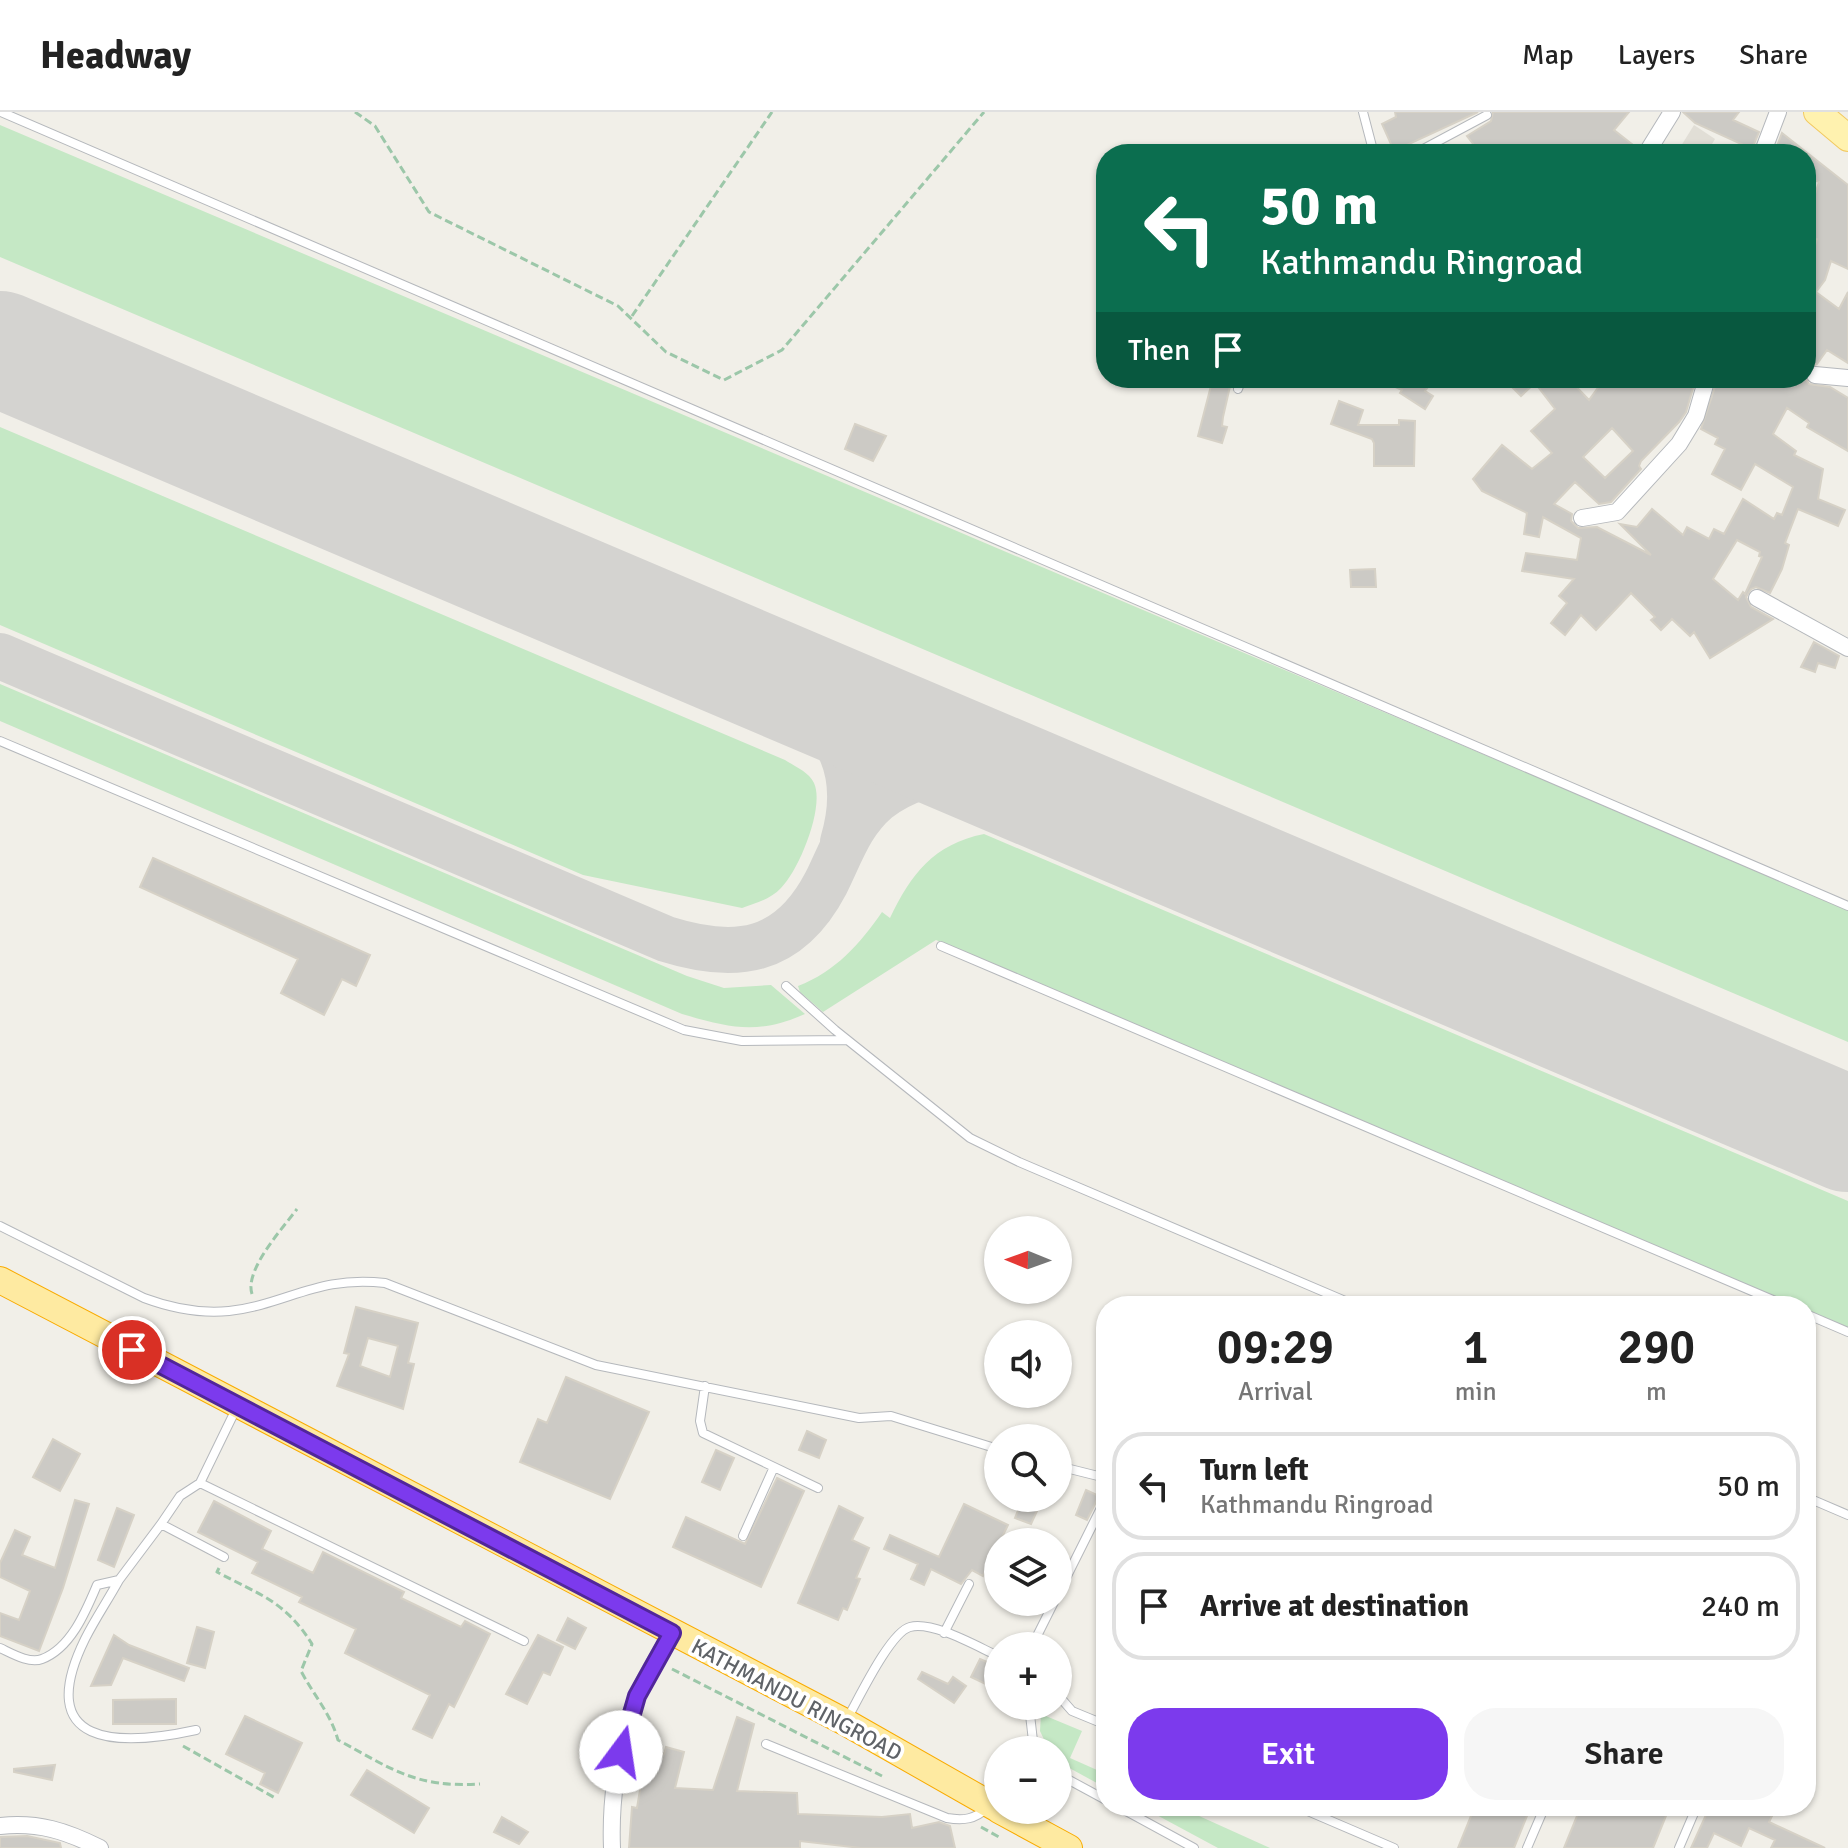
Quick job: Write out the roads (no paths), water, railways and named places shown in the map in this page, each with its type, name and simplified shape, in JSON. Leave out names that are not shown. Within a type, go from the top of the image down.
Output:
[{"type":"highway","name":"KATHMANDU RINGROAD","points":[[0,1280],[845,1722],[984,1801]]},
{"type":"highway","name":"KATHMANDU RINGROAD","points":[[1025,1824],[1069,1848]]},
{"type":"main road","points":[[1817,112],[1848,138]]},
{"type":"street","points":[[1652,144],[1672,112]]},
{"type":"street","points":[[1766,144],[1778,112]]},
{"type":"street","points":[[1816,375],[1848,378]]},
{"type":"street","points":[[1582,518],[1617,512],[1679,444],[1696,416],[1704,388]]},
{"type":"street","points":[[1757,598],[1848,648]]},
{"type":"street","points":[[612,1848],[611,1820],[624,1734],[637,1696],[672,1633]]},
{"type":"street","points":[[0,1826],[45,1825],[66,1831],[100,1848]]},
{"type":"lane","points":[[1,112],[1848,906]]},
{"type":"lane","points":[[1363,112],[1371,144]]},
{"type":"lane","points":[[1433,144],[1487,115]]},
{"type":"lane","points":[[0,741],[684,1030],[742,1041],[847,1040]]},
{"type":"lane","points":[[941,946],[1764,1296]]},
{"type":"lane","points":[[786,986],[847,1040],[970,1138],[1019,1162],[1334,1296]]},
{"type":"lane","points":[[0,1226],[166,1306],[206,1312],[256,1305],[335,1282],[359,1280],[385,1283],[596,1365],[859,1418],[891,1416],[984,1445]]},
{"type":"lane","points":[[1816,1318],[1848,1332]]},
{"type":"lane","points":[[705,1386],[700,1421],[703,1433],[818,1488]]},
{"type":"lane","points":[[196,1730],[167,1737],[108,1739],[90,1734],[81,1728],[70,1700],[71,1677],[84,1640],[119,1580],[180,1496],[200,1483],[238,1405]]},
{"type":"lane","points":[[743,1536],[774,1467]]},
{"type":"lane","points":[[1072,1470],[1096,1476]]},
{"type":"lane","points":[[200,1483],[524,1641]]},
{"type":"lane","points":[[1816,1501],[1848,1515]]},
{"type":"lane","points":[[1072,1566],[1096,1518]]},
{"type":"lane","points":[[161,1524],[224,1557]]},
{"type":"lane","points":[[0,1648],[32,1660],[42,1659],[78,1627],[97,1585],[119,1580]]},
{"type":"lane","points":[[944,1633],[969,1584]]},
{"type":"lane","points":[[845,1722],[893,1639],[902,1630],[924,1626],[984,1650]]},
{"type":"lane","points":[[1072,1711],[1096,1721]]},
{"type":"lane","points":[[766,1744],[947,1818],[966,1819],[984,1813]]},
{"type":"lane","points":[[1072,1782],[1096,1795]]},
{"type":"lane","points":[[1135,1816],[1194,1848]]},
{"type":"lane","points":[[1319,1816],[1394,1848]]},
{"type":"lane","points":[[1527,1848],[1541,1816]]},
{"type":"lane","points":[[1679,1848],[1693,1816]]}]
